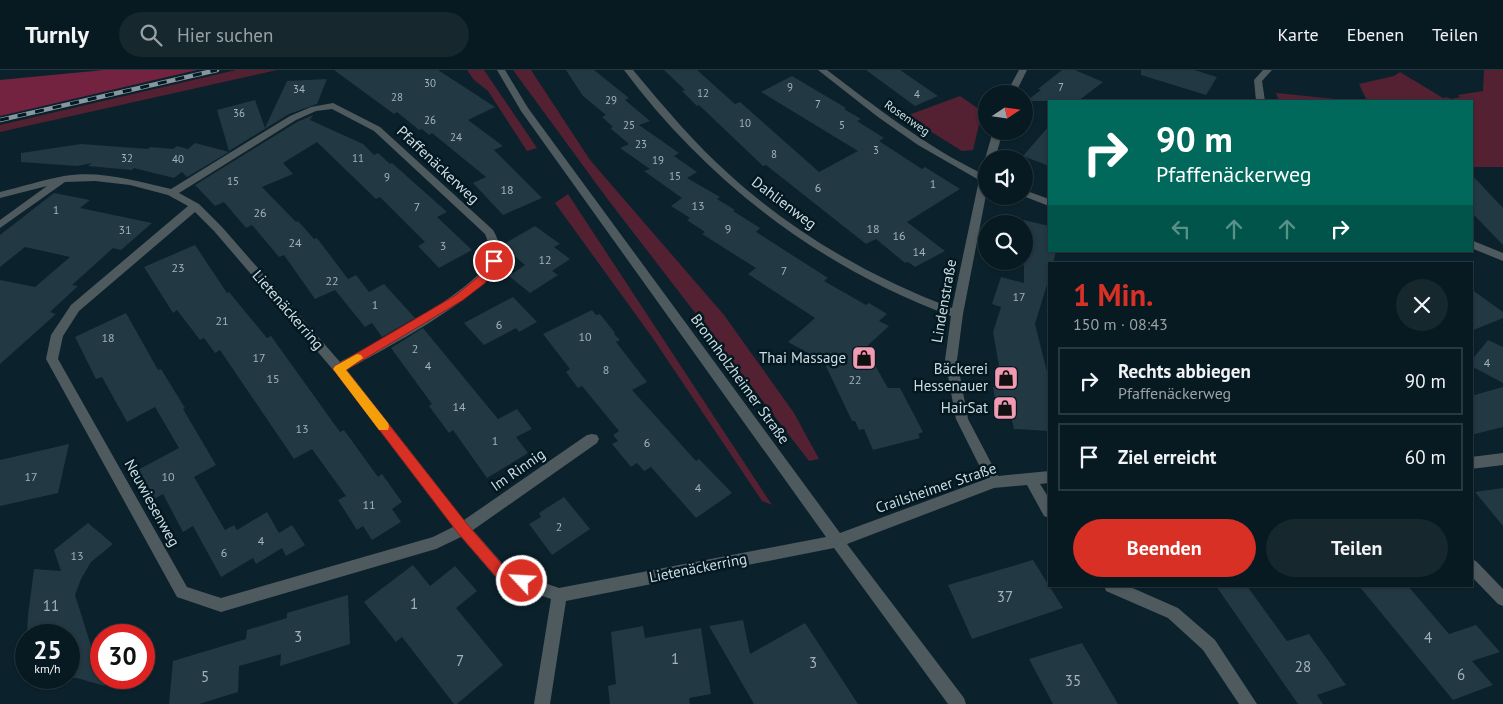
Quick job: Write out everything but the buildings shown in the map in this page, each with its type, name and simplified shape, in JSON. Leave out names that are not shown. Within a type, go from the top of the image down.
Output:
[{"type":"street","name":"Bronnholzheimer Straße","points":[[501,70],[524,109],[837,541],[958,704]]},
{"type":"street","name":"Dahlienweg","points":[[628,70],[678,128],[742,192],[826,253],[918,300],[957,314]]},
{"type":"street","name":"Rosenweg","points":[[822,70],[876,112],[931,150],[978,172]]},
{"type":"street","points":[[1015,85],[1023,70]]},
{"type":"street","points":[[1260,100],[1258,80],[1268,70]]},
{"type":"street","name":"Pfaffenäckerweg","points":[[172,193],[293,118],[314,109],[333,106],[377,129],[489,232],[495,244],[494,261],[481,280],[459,297],[339,369]]},
{"type":"street","name":"Lietenäckerring","points":[[0,195],[65,179],[95,178],[130,182],[172,193],[195,206],[218,229],[339,369],[463,528],[503,575],[559,594],[837,541]]},
{"type":"street","points":[[0,225],[65,179]]},
{"type":"street","points":[[1033,197],[1048,203]]},
{"type":"street","name":"Lindenstraße","points":[[980,205],[957,314],[951,360],[962,419],[994,482]]},
{"type":"street","name":"Neuwiesenweg","points":[[195,206],[75,308],[57,335],[52,359],[182,592],[221,605],[436,543],[463,528]]},
{"type":"street","points":[[1473,245],[1503,257]]},
{"type":"street","name":"Im Rinnig","points":[[463,528],[592,439]]},
{"type":"street","points":[[1473,463],[1503,459]]},
{"type":"street","name":"Crailsheimer Straße","points":[[837,541],[994,482],[1048,477]]},
{"type":"street","points":[[1030,478],[1048,510]]},
{"type":"street","points":[[1473,568],[1503,599]]},
{"type":"street","points":[[1113,587],[1173,613],[1210,645],[1249,704]]},
{"type":"street","points":[[542,704],[559,594]]},
{"type":"shaded area","points":[[104,70],[197,70],[0,116],[0,80]]},
{"type":"shaded area","points":[[236,70],[277,70],[0,132],[0,125]]},
{"type":"shaded area","points":[[467,70],[484,70],[537,148],[527,151],[488,91],[474,80]]},
{"type":"shaded area","points":[[513,70],[531,70],[590,160],[724,315],[794,413],[819,459],[809,461],[606,197]]},
{"type":"shaded area","points":[[1484,70],[1503,70],[1503,167],[1473,167],[1473,100],[1367,100],[1359,84],[1394,76],[1400,72],[1443,98],[1451,99],[1460,97],[1458,95],[1483,91]]},
{"type":"shaded area","points":[[1276,93],[1346,100],[1279,100]]},
{"type":"shaded area","points":[[960,96],[978,108],[978,129],[973,150],[962,151],[906,116]]},
{"type":"shaded area","points":[[568,194],[772,505],[762,501],[652,337],[555,203]]},
{"type":"railway","points":[[0,120],[217,70]]},
{"type":"slow traffic","points":[[357,358],[339,369],[383,426]]},
{"type":"place","name":"Thai Massage","points":[[864,358]]},
{"type":"place","name":"Bäckerei Hessenauer","points":[[1006,378]]},
{"type":"place","name":"HairSat","points":[[1005,408]]},
{"type":"route","points":[[494,261],[481,280],[459,297],[339,369],[463,528],[503,575],[522,581]]}]
